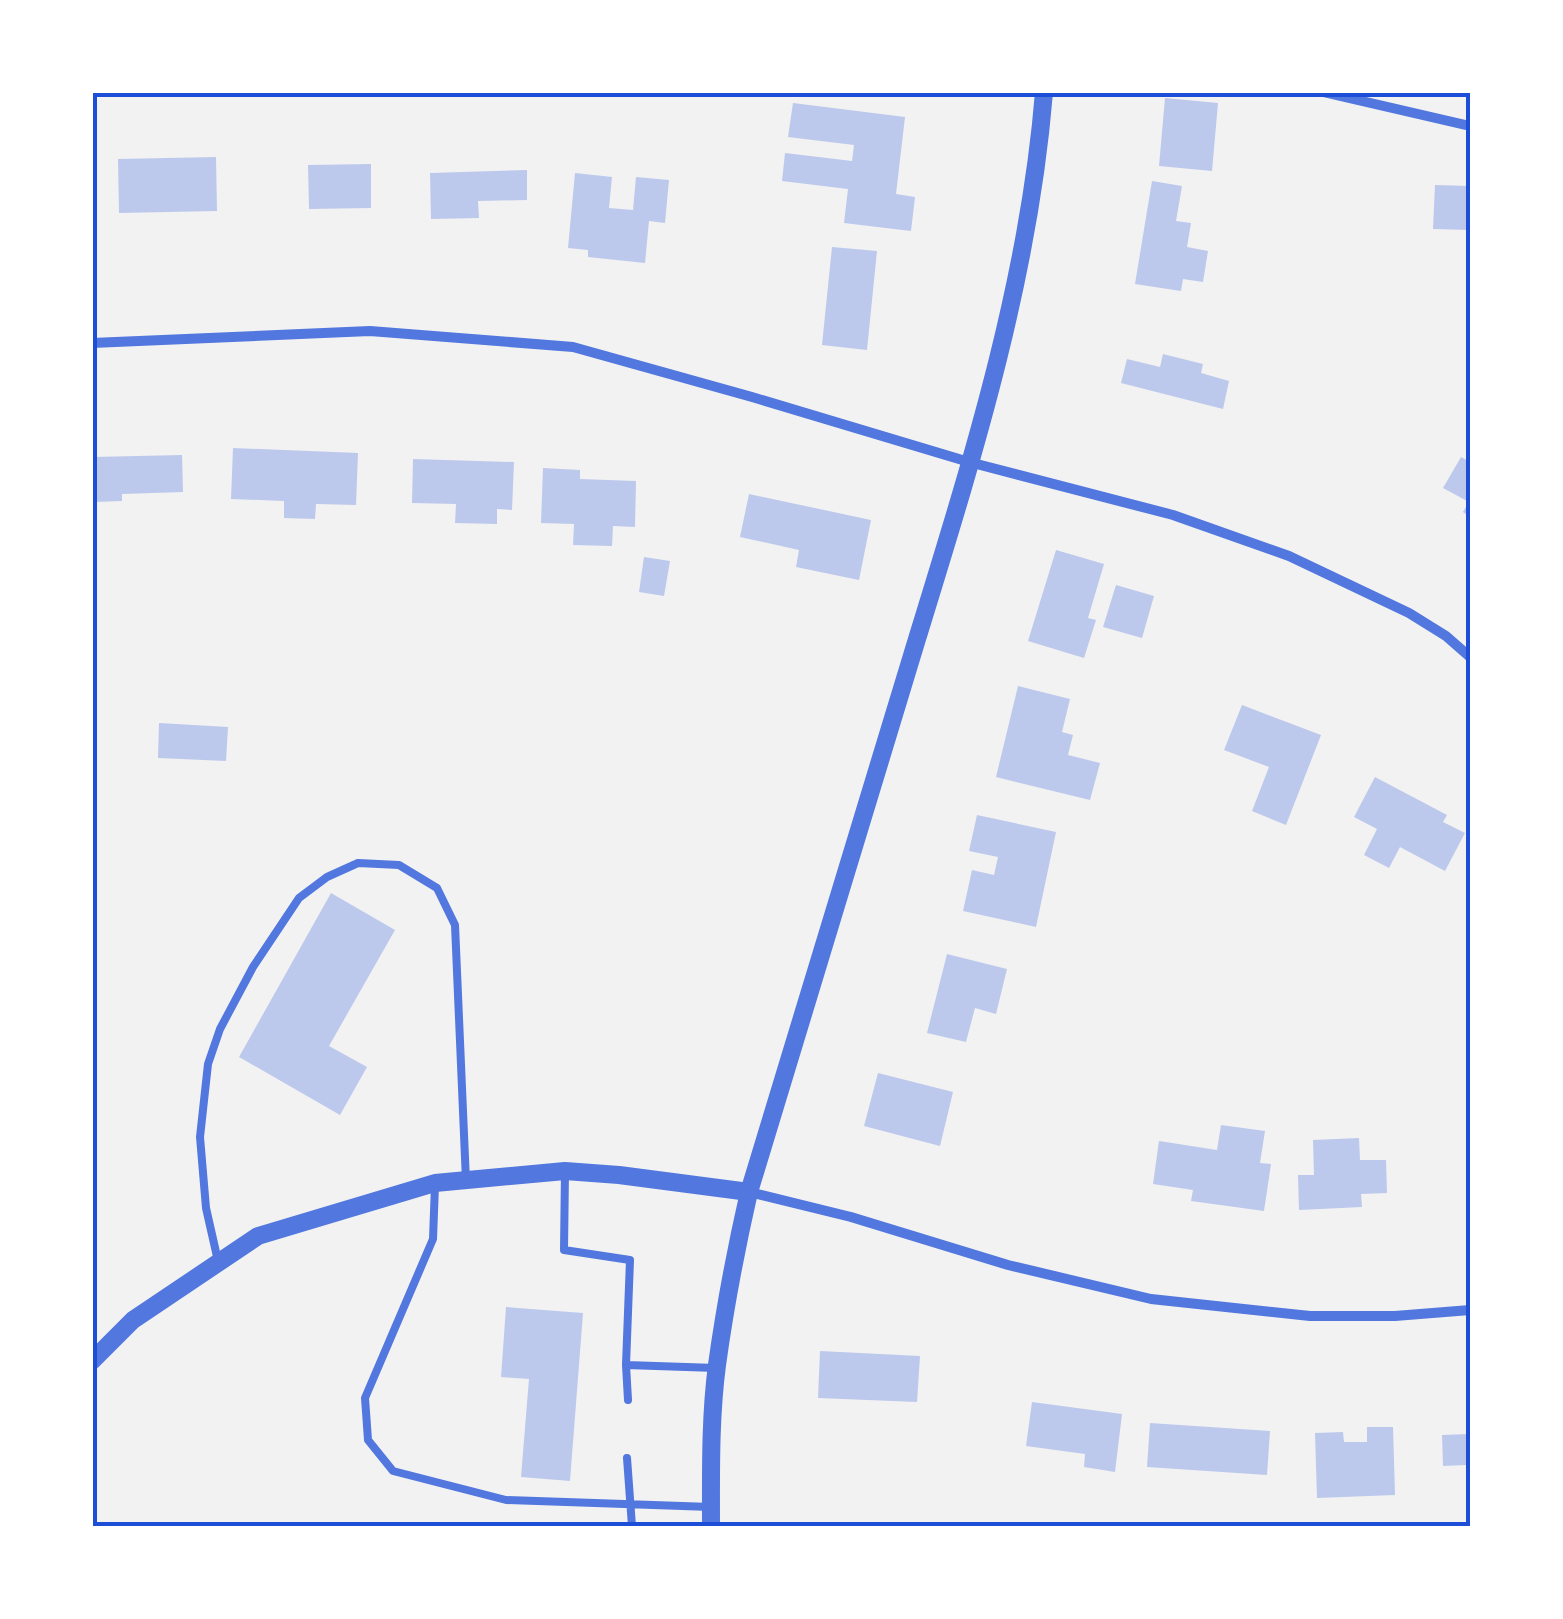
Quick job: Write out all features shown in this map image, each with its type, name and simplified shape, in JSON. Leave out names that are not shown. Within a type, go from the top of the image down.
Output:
[{"type":"street","points":[[711,1517],[716,1368],[736,1246],[997,368],[1032,186],[1044,92]]},
{"type":"street","points":[[1324,92],[1470,126]]},
{"type":"street","points":[[92,343],[370,332],[574,347],[969,462],[1173,515],[1289,556],[1409,613],[1446,636],[1470,658]]},
{"type":"street","points":[[92,1361],[133,1320],[258,1236],[435,1183],[565,1171],[749,1192],[851,1216],[1008,1265],[1150,1299],[1310,1316],[1395,1316],[1470,1310]]},
{"type":"lane","points":[[218,1262],[206,1208],[200,1137],[208,1064],[220,1030],[253,967],[298,898],[327,876],[358,863],[398,865],[437,888],[455,925],[466,1181]]},
{"type":"lane","points":[[565,1171],[564,1250],[630,1260],[628,1400]]},
{"type":"lane","points":[[435,1183],[433,1239],[365,1398],[368,1440],[393,1471],[506,1500],[631,1504],[711,1517]]},
{"type":"lane","points":[[626,1364],[716,1368]]},
{"type":"lane","points":[[627,1458],[632,1526]]},
{"type":"building","points":[[1165,98],[1218,103],[1212,171],[1159,166]]},
{"type":"building","points":[[793,103],[905,117],[896,194],[915,197],[911,231],[844,223],[848,189],[782,181],[785,153],[852,161],[854,145],[788,137]]},
{"type":"building","points":[[216,157],[217,211],[119,213],[118,159]]},
{"type":"building","points":[[371,164],[371,208],[309,209],[308,165]]},
{"type":"building","points":[[527,170],[527,200],[478,201],[479,218],[431,219],[430,173]]},
{"type":"building","points":[[575,173],[612,177],[609,208],[633,210],[636,177],[669,180],[665,223],[649,221],[645,263],[588,257],[588,250],[568,248]]},
{"type":"building","points":[[1152,181],[1182,186],[1176,221],[1191,223],[1187,247],[1208,251],[1203,282],[1183,279],[1181,291],[1135,284]]},
{"type":"building","points":[[1435,185],[1470,186],[1470,230],[1433,229]]},
{"type":"building","points":[[832,247],[877,251],[867,350],[822,345]]},
{"type":"building","points":[[1163,354],[1203,364],[1201,373],[1229,381],[1223,409],[1121,383],[1127,359],[1160,367]]},
{"type":"building","points":[[233,448],[358,453],[356,505],[316,504],[315,519],[284,518],[284,501],[231,499]]},
{"type":"building","points":[[182,455],[183,492],[122,494],[122,501],[94,502],[93,457]]},
{"type":"building","points":[[1461,457],[1470,462],[1470,517],[1463,512],[1469,502],[1443,488]]},
{"type":"building","points":[[413,459],[514,462],[512,510],[497,509],[497,524],[455,523],[456,504],[412,503]]},
{"type":"building","points":[[543,468],[580,470],[580,479],[636,481],[635,527],[613,526],[612,546],[573,545],[574,524],[541,523]]},
{"type":"building","points":[[749,494],[871,520],[859,580],[796,567],[799,550],[740,537]]},
{"type":"building","points":[[1056,550],[1104,564],[1088,618],[1096,620],[1084,658],[1028,641]]},
{"type":"building","points":[[644,557],[670,561],[664,596],[639,592]]},
{"type":"building","points":[[1116,585],[1154,596],[1142,638],[1103,627]]},
{"type":"building","points":[[1018,686],[1070,699],[1062,732],[1073,735],[1068,755],[1100,763],[1090,800],[996,777]]},
{"type":"building","points":[[1242,705],[1321,735],[1286,825],[1252,811],[1269,767],[1224,750]]},
{"type":"building","points":[[159,723],[228,727],[226,761],[158,758]]},
{"type":"building","points":[[1375,777],[1447,815],[1443,822],[1465,833],[1445,871],[1400,847],[1389,868],[1364,855],[1377,829],[1354,817]]},
{"type":"building","points":[[977,815],[1056,832],[1036,927],[963,911],[972,870],[994,875],[998,857],[969,851]]},
{"type":"building","points":[[331,893],[395,930],[329,1046],[367,1067],[340,1115],[239,1057]]},
{"type":"building","points":[[947,954],[1007,969],[996,1014],[975,1008],[966,1042],[927,1033]]},
{"type":"building","points":[[878,1073],[953,1092],[940,1146],[864,1126]]},
{"type":"building","points":[[1221,1125],[1265,1131],[1260,1163],[1271,1164],[1264,1211],[1191,1201],[1193,1190],[1153,1184],[1159,1141],[1217,1150]]},
{"type":"building","points":[[1359,1138],[1360,1160],[1386,1160],[1387,1193],[1361,1194],[1362,1207],[1299,1210],[1298,1175],[1314,1175],[1313,1140]]},
{"type":"building","points":[[506,1307],[583,1313],[570,1481],[521,1477],[529,1379],[501,1377]]},
{"type":"building","points":[[820,1351],[920,1356],[917,1402],[818,1398]]},
{"type":"building","points":[[1032,1402],[1122,1414],[1115,1472],[1084,1467],[1085,1454],[1026,1446]]},
{"type":"building","points":[[1150,1423],[1270,1431],[1267,1475],[1147,1467]]},
{"type":"building","points":[[1367,1427],[1393,1427],[1395,1495],[1317,1498],[1315,1433],[1343,1432],[1344,1442],[1367,1442]]},
{"type":"building","points":[[1470,1434],[1467,1509],[1466,1465],[1443,1466],[1442,1435]]}]
